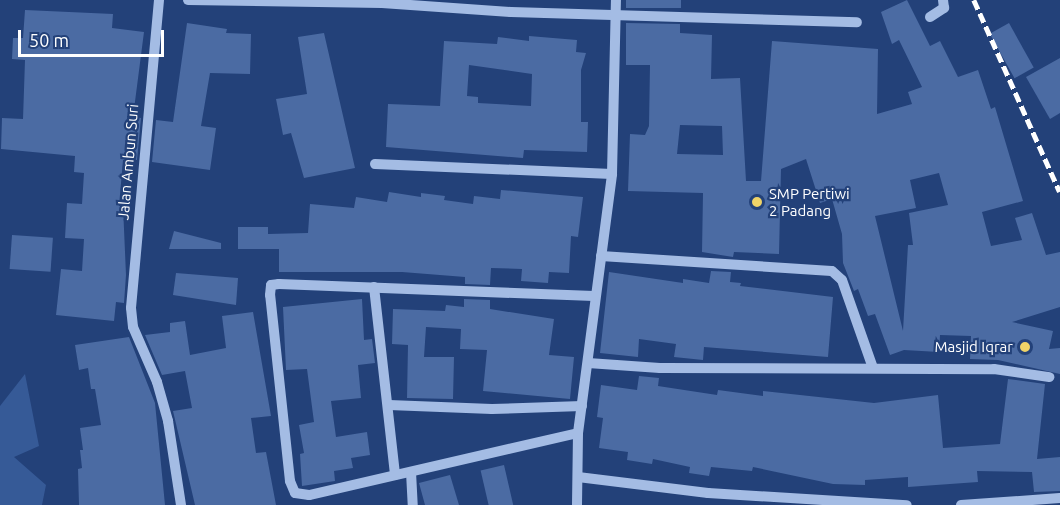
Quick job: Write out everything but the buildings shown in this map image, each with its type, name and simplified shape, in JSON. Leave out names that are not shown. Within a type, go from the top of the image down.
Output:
[{"type":"street","name":"Jalan Ambun Suri","points":[[159,0],[145,129],[132,308],[134,327],[157,382],[168,421],[181,505]]},
{"type":"street","points":[[188,0],[616,12],[857,22]]},
{"type":"street","points":[[577,505],[578,433],[588,363],[594,296],[612,174],[616,0]]},
{"type":"street","points":[[930,17],[944,8],[943,0]]},
{"type":"street","points":[[375,164],[612,174]]},
{"type":"street","points":[[601,256],[832,271],[842,280],[873,368]]},
{"type":"street","points":[[578,433],[309,495],[295,493],[290,481],[271,285],[594,296]]},
{"type":"street","points":[[374,287],[389,405],[395,475]]},
{"type":"street","points":[[588,363],[660,368],[994,369],[1049,377]]},
{"type":"street","points":[[389,405],[492,409],[582,406]]},
{"type":"street","points":[[411,472],[414,505]]},
{"type":"street","points":[[578,477],[708,493],[907,505]]},
{"type":"street","points":[[961,505],[1060,500]]},
{"type":"shaded area","points":[[25,374],[39,446],[14,457],[46,485],[42,505],[0,505],[0,406]]},
{"type":"railway","points":[[974,0],[1060,192]]},
{"type":"place","name":"SMP Pertiwi 2 Padang","points":[[757,202]]},
{"type":"place","name":"Masjid Iqrar","points":[[1025,347]]}]
